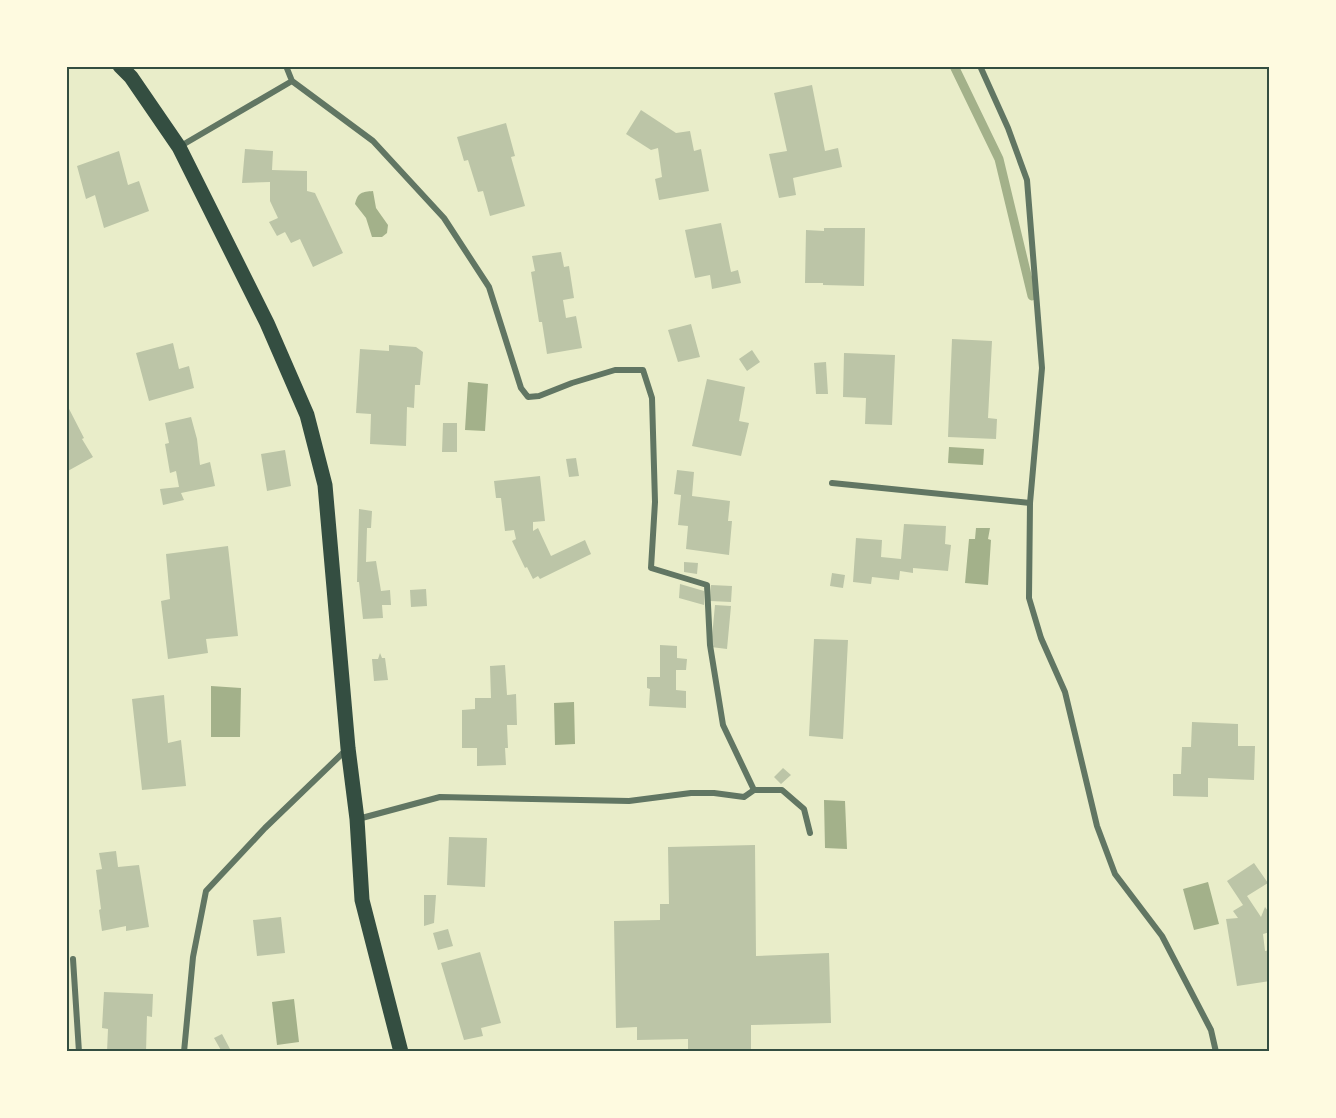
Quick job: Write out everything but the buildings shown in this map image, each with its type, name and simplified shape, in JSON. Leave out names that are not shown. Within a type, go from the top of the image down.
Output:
[{"type":"main road","points":[[120,66],[131,77],[178,147],[267,323],[307,416],[325,485],[348,748],[357,819],[362,900],[401,1052]]},
{"type":"street","points":[[286,66],[292,81],[373,141],[444,218],[489,287],[521,388],[528,397],[539,396],[572,382],[615,370],[643,370],[652,398],[655,502],[651,568],[707,585],[710,645],[723,725],[754,790]]},
{"type":"street","points":[[980,66],[1008,128],[1027,180],[1042,368],[1029,503],[1029,598],[1041,638],[1065,692],[1096,826],[1115,874],[1162,936],[1211,1030],[1216,1052]]},
{"type":"street","points":[[178,147],[292,81]]},
{"type":"street","points":[[832,483],[1029,503]]},
{"type":"street","points":[[184,1052],[193,957],[206,891],[265,828],[348,748]]},
{"type":"street","points":[[357,819],[440,797],[629,801],[691,793],[744,797],[754,790],[782,789],[804,809],[810,833]]},
{"type":"street","points":[[73,959],[79,1052]]},
{"type":"shaded area","points":[[373,191],[376,208],[388,225],[387,233],[382,237],[372,237],[366,218],[355,204],[361,193]]},
{"type":"shaded area","points":[[468,382],[488,384],[485,431],[465,430]]},
{"type":"shaded area","points":[[949,447],[984,449],[983,465],[948,463]]},
{"type":"shaded area","points":[[976,528],[990,528],[988,585],[965,583],[969,539],[975,539]]},
{"type":"shaded area","points":[[211,686],[241,688],[240,737],[211,737]]},
{"type":"shaded area","points":[[574,702],[575,744],[555,745],[554,703]]},
{"type":"shaded area","points":[[824,800],[845,801],[847,849],[825,848]]},
{"type":"shaded area","points":[[1208,882],[1219,924],[1194,930],[1183,889]]},
{"type":"shaded area","points":[[294,999],[299,1042],[277,1045],[272,1002]]},
{"type":"waterway","points":[[954,66],[999,159],[1032,296]]}]
